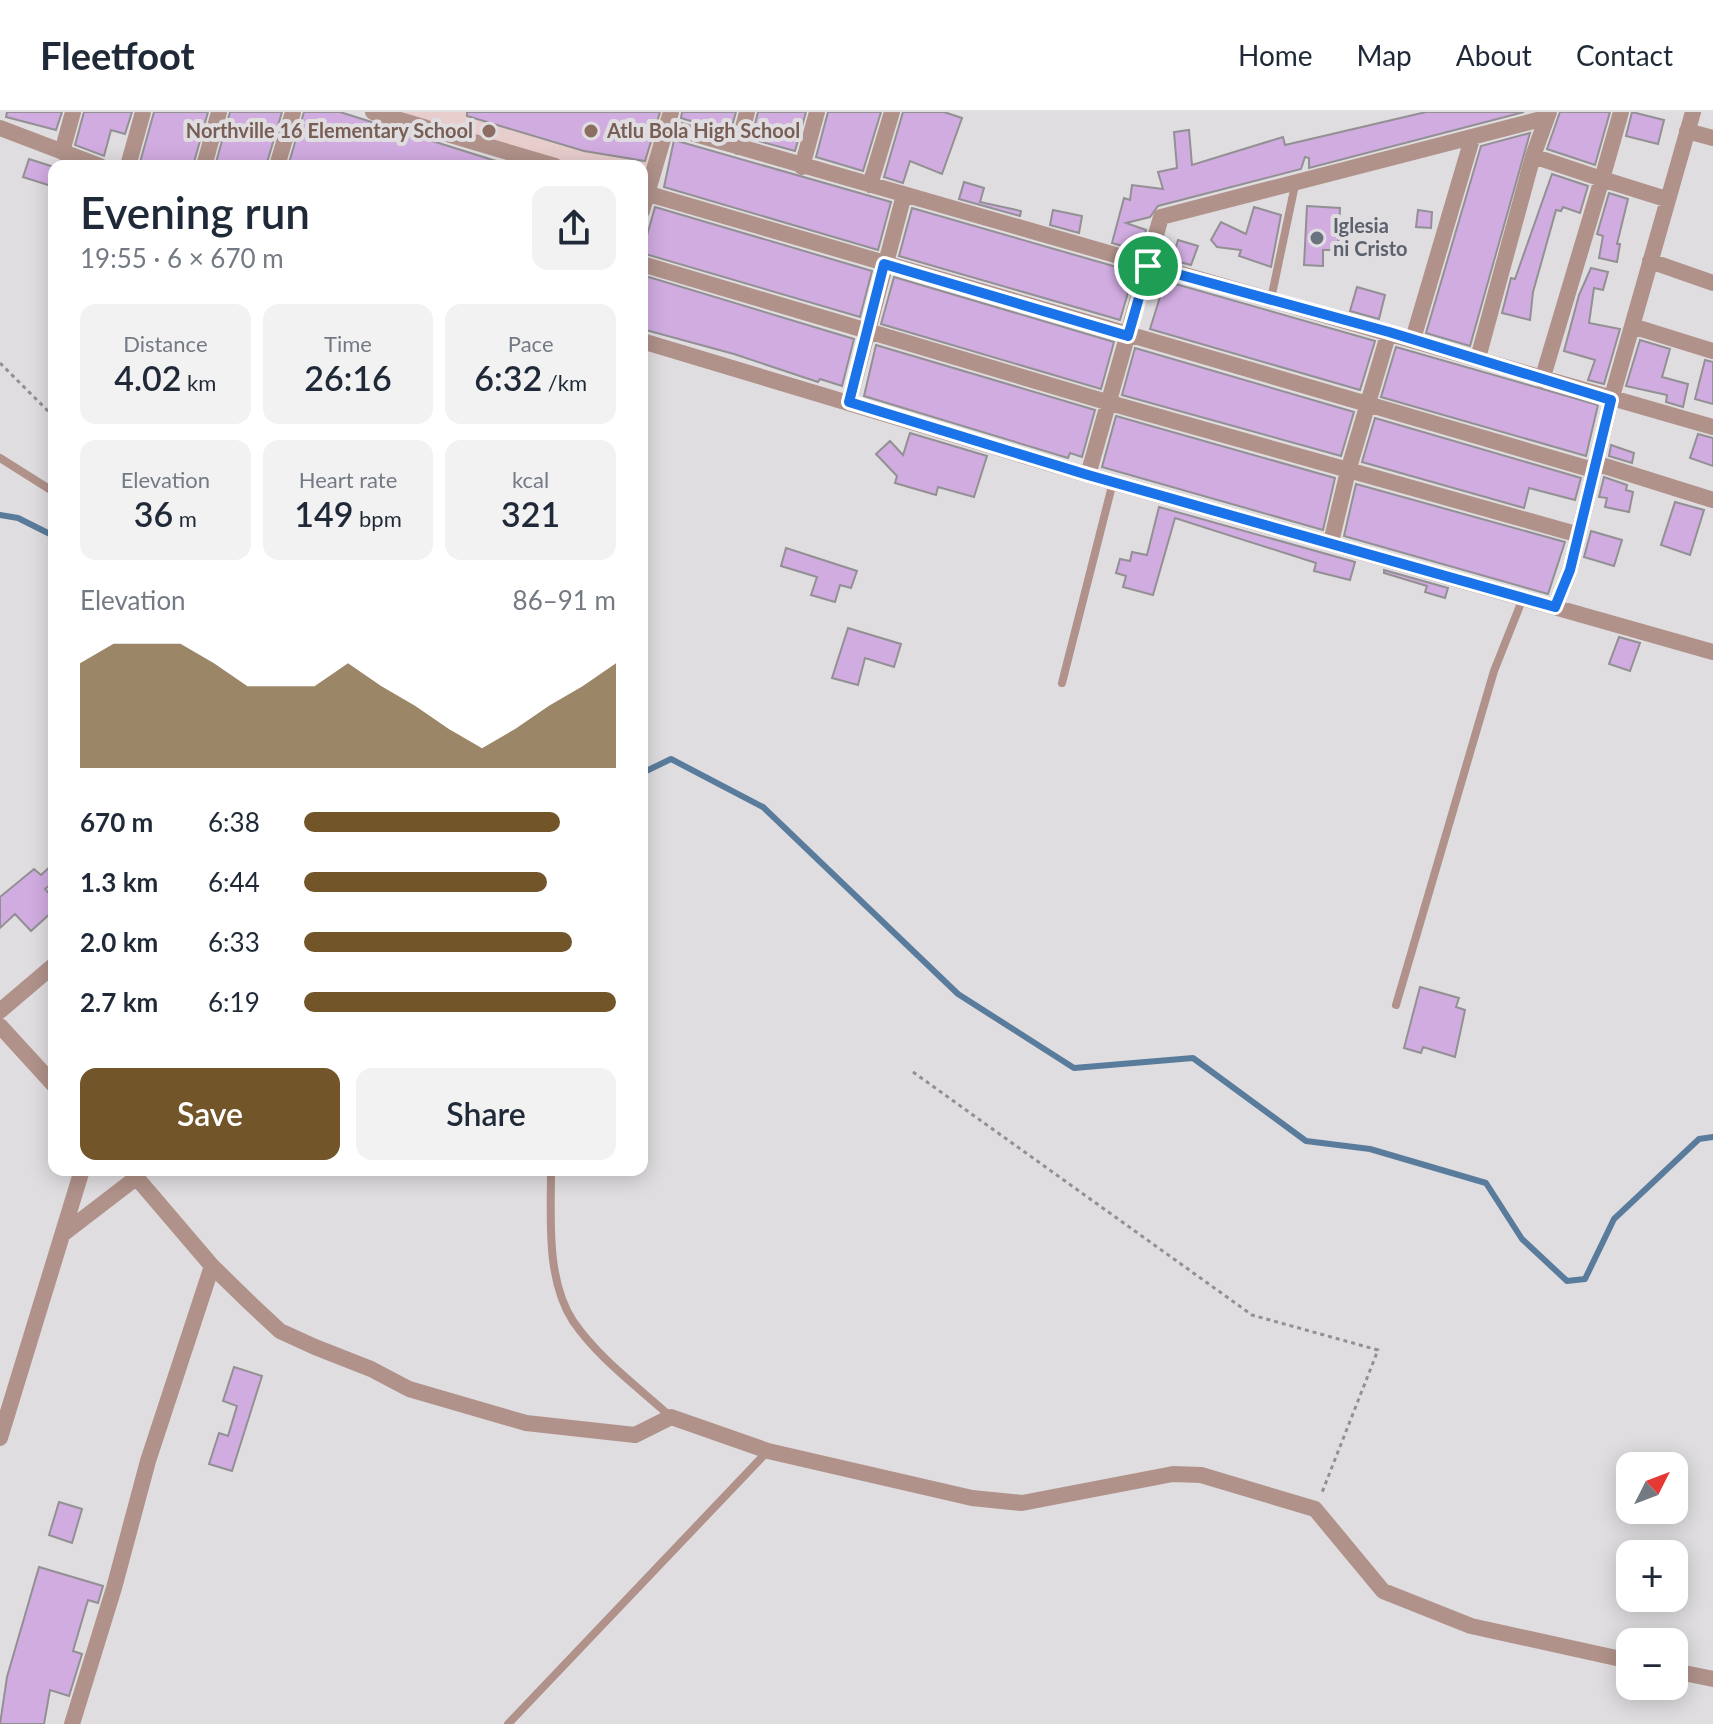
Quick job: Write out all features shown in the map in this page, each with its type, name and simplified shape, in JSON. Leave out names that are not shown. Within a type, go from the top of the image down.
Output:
[{"type":"street","points":[[0,119],[2,112]]},
{"type":"street","points":[[62,152],[73,112]]},
{"type":"street","points":[[130,160],[143,112]]},
{"type":"street","points":[[206,160],[219,112]]},
{"type":"street","points":[[279,160],[293,112]]},
{"type":"street","points":[[373,112],[535,160]]},
{"type":"street","points":[[738,147],[747,112]]},
{"type":"street","points":[[802,167],[817,112]]},
{"type":"street","points":[[870,185],[892,112]]},
{"type":"street","points":[[1542,380],[1621,112]]},
{"type":"street","points":[[1555,607],[1570,570],[1576,534],[1611,400],[1693,112]]},
{"type":"street","points":[[1088,475],[1161,217],[1472,139],[1547,115]]},
{"type":"street","points":[[1478,358],[1547,115]]},
{"type":"street","points":[[648,184],[669,119],[738,147],[802,167],[1389,332],[1542,380],[1713,427]]},
{"type":"street","points":[[0,128],[84,160]]},
{"type":"street","points":[[1687,131],[1713,138]]},
{"type":"street","points":[[1413,339],[1472,139]]},
{"type":"street","points":[[1533,156],[1666,199]]},
{"type":"street","points":[[648,194],[1128,336],[1713,500]]},
{"type":"street","points":[[849,402],[904,195]]},
{"type":"street","points":[[1650,261],[1713,283]]},
{"type":"street","points":[[648,266],[1110,403],[1576,534]]},
{"type":"street","points":[[1632,326],[1713,351]]},
{"type":"street","points":[[1331,542],[1348,471],[1389,332]]},
{"type":"street","points":[[648,343],[1088,475],[1713,652]]},
{"type":"street","points":[[0,1011],[48,970]]},
{"type":"street","points":[[1,1028],[48,1079]]},
{"type":"street","points":[[0,1438],[80,1176]]},
{"type":"street","points":[[59,1238],[131,1176]]},
{"type":"street","points":[[137,1176],[212,1266],[280,1331],[371,1369],[409,1389],[526,1423],[582,1432],[635,1435],[671,1417],[768,1451],[972,1498],[1022,1503],[1173,1474],[1201,1475],[1315,1509],[1383,1591],[1471,1626],[1616,1658]]},
{"type":"street","points":[[72,1724],[114,1588],[148,1461],[212,1266]]},
{"type":"street","points":[[1688,1674],[1713,1679]]},
{"type":"lane","points":[[1271,299],[1295,185]]},
{"type":"lane","points":[[0,458],[48,488]]},
{"type":"lane","points":[[1062,683],[1113,482]]},
{"type":"lane","points":[[1396,1005],[1494,671],[1524,597]]},
{"type":"lane","points":[[551,1176],[553,1248],[559,1286],[573,1321],[604,1357],[671,1417]]},
{"type":"lane","points":[[508,1724],[768,1451]]},
{"type":"path","points":[[0,363],[48,411]]},
{"type":"path","points":[[913,1072],[1252,1315],[1378,1350],[1315,1509]]},
{"type":"shaded area","name":"Atlu Bola High School","points":[[390,112],[664,112],[648,164],[648,160],[550,160]]},
{"type":"building","points":[[7,112],[62,112],[56,130],[6,117]]},
{"type":"building","points":[[84,112],[132,112],[125,134],[111,130],[104,156],[75,145]]},
{"type":"building","points":[[154,112],[208,112],[195,160],[141,160]]},
{"type":"building","points":[[230,112],[282,112],[268,160],[217,160]]},
{"type":"building","points":[[304,112],[340,112],[493,160],[290,160]]},
{"type":"building","name":"Atlu Bola High School","points":[[467,112],[660,112],[645,160],[584,151],[467,116]]},
{"type":"building","points":[[682,112],[736,112],[730,133],[681,118]]},
{"type":"building","points":[[758,112],[806,112],[795,151],[751,139]]},
{"type":"building","points":[[828,112],[881,112],[863,171],[816,157]]},
{"type":"building","points":[[903,112],[944,112],[962,118],[942,174],[910,161],[903,183],[884,177]]},
{"type":"building","points":[[1426,112],[1524,112],[1309,168],[1309,158],[1305,157],[1301,169],[1158,206],[1150,217],[1126,223],[1146,230],[1140,251],[1112,243],[1124,198],[1130,200],[1132,185],[1163,189],[1158,172],[1177,168],[1174,132],[1189,130],[1192,165],[1283,137],[1285,145]]},
{"type":"building","points":[[1560,112],[1610,112],[1595,165],[1547,149]]},
{"type":"building","points":[[1632,112],[1664,120],[1658,144],[1626,136]]},
{"type":"building","points":[[1530,133],[1470,346],[1426,333],[1481,146]]},
{"type":"building","points":[[674,140],[891,202],[878,250],[664,187]]},
{"type":"building","points":[[29,159],[48,165],[48,185],[23,177]]},
{"type":"building","points":[[1552,174],[1588,186],[1580,213],[1563,207],[1561,211],[1556,210],[1533,292],[1530,320],[1502,313],[1511,278],[1515,279]]},
{"type":"building","points":[[964,182],[984,188],[980,202],[1021,211],[1020,216],[959,199]]},
{"type":"building","points":[[1609,193],[1628,199],[1617,244],[1620,244],[1617,262],[1599,258],[1603,236],[1597,234]]},
{"type":"building","points":[[1307,206],[1340,208],[1338,250],[1323,250],[1323,266],[1304,265]]},
{"type":"building","points":[[655,207],[872,271],[860,317],[648,255],[648,232]]},
{"type":"building","points":[[1254,207],[1281,215],[1271,267],[1239,256],[1241,250],[1217,247],[1211,240],[1221,222],[1246,234]]},
{"type":"building","points":[[912,208],[1134,272],[1120,320],[899,256]]},
{"type":"building","points":[[1053,210],[1082,216],[1079,233],[1050,225]]},
{"type":"building","points":[[1418,210],[1432,212],[1431,228],[1416,227]]},
{"type":"building","points":[[1178,240],[1198,246],[1191,265],[1172,260]]},
{"type":"building","points":[[1591,268],[1608,272],[1603,290],[1594,288],[1589,323],[1620,329],[1604,384],[1588,380],[1595,360],[1564,351],[1579,295]]},
{"type":"building","points":[[648,277],[854,339],[842,386],[820,379],[818,382],[734,354],[648,331]]},
{"type":"building","points":[[894,277],[1114,342],[1101,389],[881,324]]},
{"type":"building","points":[[1165,281],[1375,341],[1360,390],[1150,329]]},
{"type":"building","points":[[1357,287],[1385,295],[1379,319],[1350,311]]},
{"type":"building","points":[[1640,340],[1670,349],[1662,377],[1688,384],[1683,407],[1666,402],[1667,395],[1626,386]]},
{"type":"building","points":[[876,345],[1095,410],[1082,457],[1070,453],[1068,458],[864,396]]},
{"type":"building","points":[[1396,347],[1598,405],[1586,456],[1381,397]]},
{"type":"building","points":[[1135,348],[1354,412],[1341,456],[1122,395]]},
{"type":"building","points":[[1705,360],[1713,362],[1713,404],[1695,399]]},
{"type":"building","points":[[1116,416],[1335,478],[1323,530],[1102,467]]},
{"type":"building","points":[[1375,418],[1581,478],[1575,500],[1529,488],[1524,508],[1362,462]]},
{"type":"building","points":[[910,433],[987,456],[974,497],[938,487],[936,495],[895,483],[897,476],[876,454],[890,441],[903,455]]},
{"type":"building","points":[[1698,434],[1713,438],[1713,466],[1690,458]]},
{"type":"building","points":[[1611,445],[1634,453],[1632,463],[1609,456]]},
{"type":"building","points":[[1604,477],[1627,485],[1626,490],[1633,492],[1629,512],[1605,507],[1607,498],[1599,497]]},
{"type":"building","points":[[1356,484],[1565,542],[1548,594],[1344,536]]},
{"type":"building","points":[[1675,502],[1704,510],[1690,555],[1661,545]]},
{"type":"building","points":[[1159,507],[1355,562],[1350,580],[1314,571],[1316,563],[1175,518],[1153,595],[1123,587],[1126,576],[1116,573],[1120,559],[1130,561],[1132,552],[1147,555]]},
{"type":"building","points":[[1591,531],[1622,540],[1614,566],[1584,557]]},
{"type":"building","points":[[786,548],[857,571],[851,588],[840,585],[835,602],[811,595],[817,577],[781,566]]},
{"type":"building","points":[[1384,570],[1448,588],[1445,598],[1425,592],[1427,586],[1384,573]]},
{"type":"building","points":[[848,628],[901,644],[894,667],[865,658],[858,685],[832,678]]},
{"type":"building","points":[[1619,637],[1640,643],[1630,671],[1609,664]]},
{"type":"building","points":[[34,869],[41,875],[48,869],[48,887],[45,889],[48,892],[48,915],[31,931],[15,914],[0,928],[0,897]]},
{"type":"building","points":[[1420,987],[1459,998],[1456,1007],[1465,1010],[1455,1057],[1423,1047],[1421,1053],[1404,1048]]},
{"type":"building","points":[[234,1367],[262,1376],[232,1471],[209,1464],[219,1433],[228,1436],[237,1406],[223,1401]]},
{"type":"building","points":[[59,1502],[82,1509],[72,1543],[49,1535]]},
{"type":"building","points":[[39,1567],[103,1586],[98,1603],[88,1600],[73,1651],[82,1654],[69,1696],[50,1690],[44,1724],[0,1724],[7,1677]]},
{"type":"waterway","points":[[0,515],[18,518],[48,533]]},
{"type":"waterway","points":[[648,770],[671,759],[763,807],[958,994],[1074,1068],[1193,1058],[1306,1141],[1370,1149],[1486,1183],[1522,1239],[1567,1281],[1585,1279],[1614,1219],[1699,1139],[1713,1137]]},
{"type":"place","name":"Northville 16 Elementary School","points":[[489,131]]},
{"type":"place","name":"Atlu Bola High School","points":[[591,131]]},
{"type":"place","name":"Iglesia ni Cristo","points":[[1317,238]]},
{"type":"route","points":[[884,264],[1128,336],[1148,266],[1389,332],[1611,400],[1576,534],[1570,570],[1555,607],[1088,475],[849,402],[884,264]]}]
